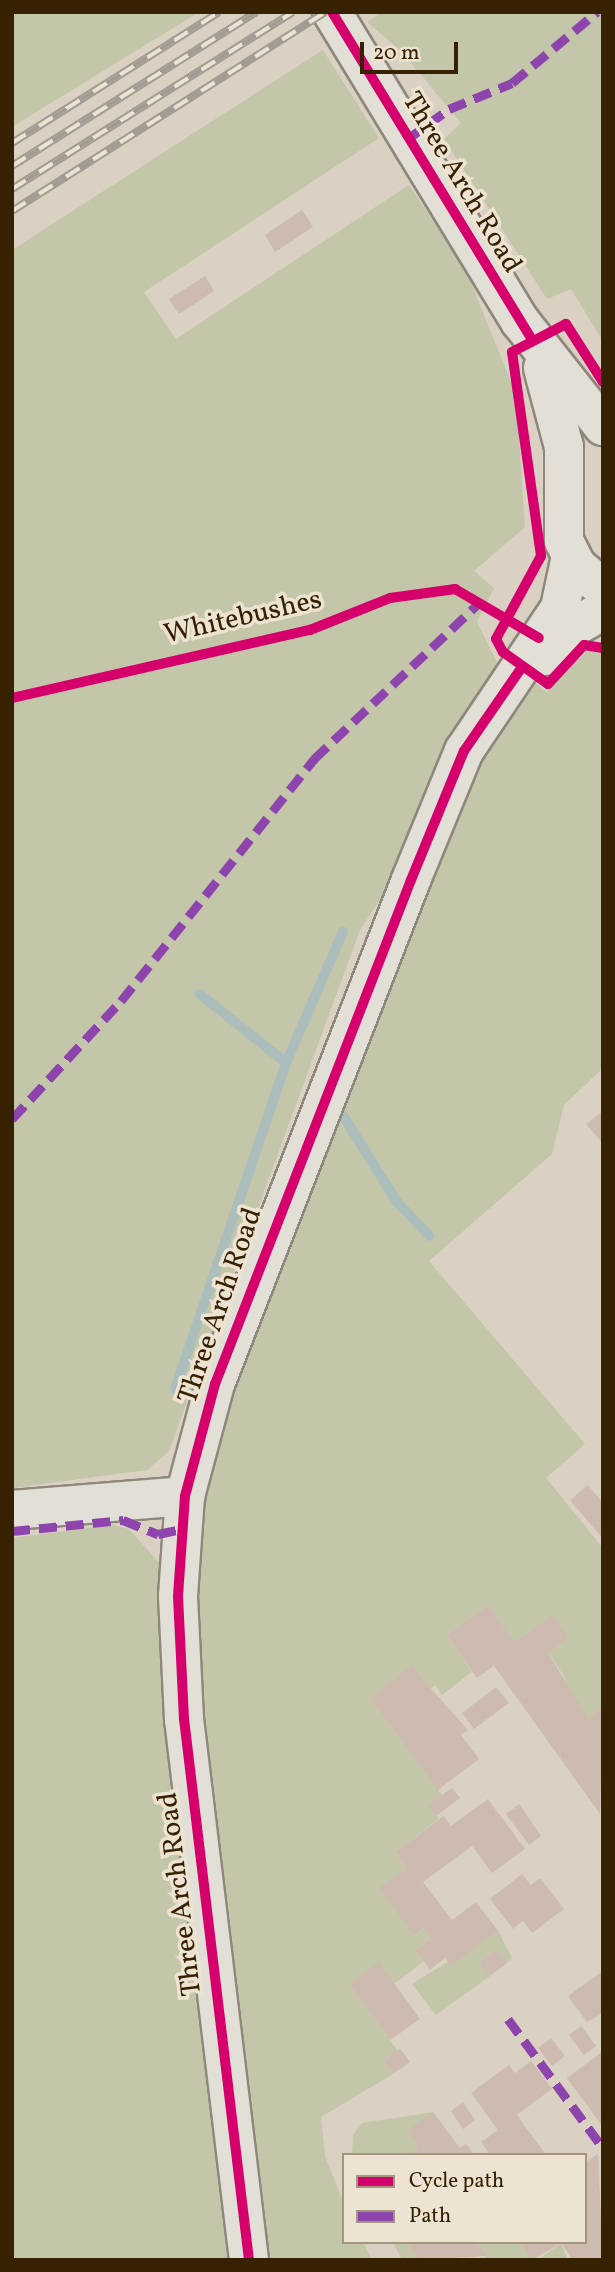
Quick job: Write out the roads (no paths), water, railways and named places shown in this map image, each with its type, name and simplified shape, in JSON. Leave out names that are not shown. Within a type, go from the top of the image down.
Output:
[{"type":"street","name":"Three Arch Road","points":[[332,12],[532,340],[603,426]]},
{"type":"street","name":"Three Arch Road","points":[[504,699],[559,608],[570,556],[560,515],[566,474],[559,418],[532,340]]},
{"type":"street","points":[[566,474],[603,444]]},
{"type":"street","points":[[570,556],[603,589]]},
{"type":"street","name":"Three Arch Road","points":[[249,2260],[184,1719],[178,1595],[185,1496],[215,1384],[290,1180],[464,751],[504,699],[569,630],[603,610]]},
{"type":"street","points":[[12,1510],[185,1496]]},
{"type":"waterway","points":[[175,1389],[286,1063],[343,932]]},
{"type":"waterway","points":[[200,994],[286,1063]]},
{"type":"waterway","points":[[342,1114],[397,1202],[430,1236]]},
{"type":"railway","points":[[12,143],[219,12]]},
{"type":"railway","points":[[12,166],[257,12]]},
{"type":"railway","points":[[12,189],[293,12]]},
{"type":"railway","points":[[12,211],[325,12]]}]
